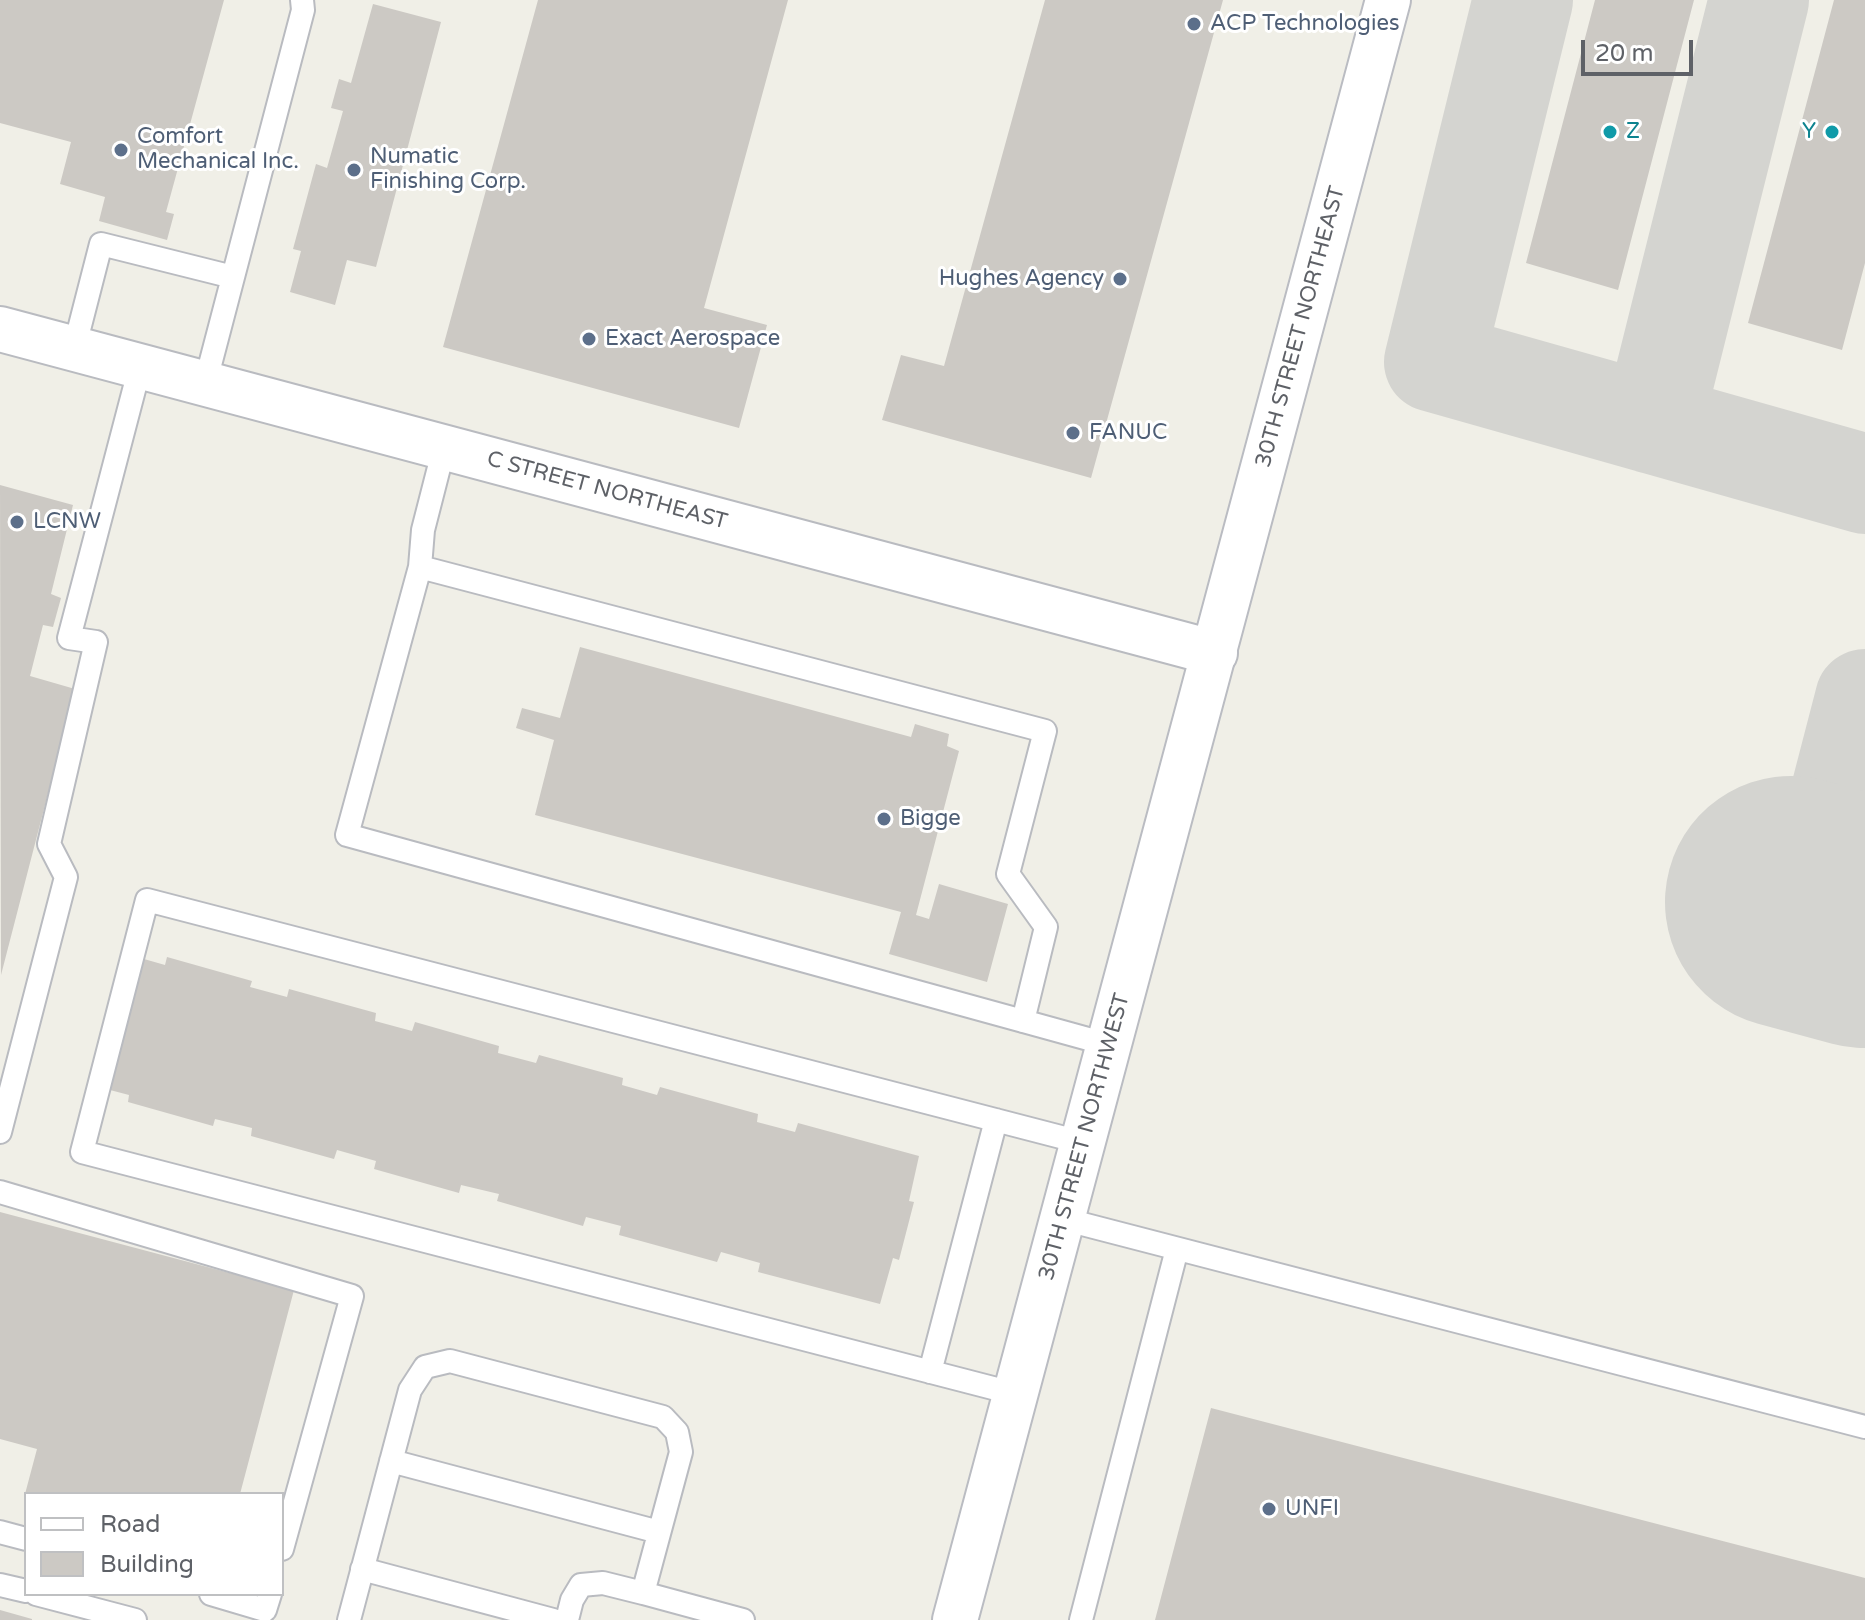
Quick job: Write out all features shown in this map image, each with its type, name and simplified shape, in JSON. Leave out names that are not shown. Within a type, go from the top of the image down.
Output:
[{"type":"street","name":"30TH STREET NORTHEAST","points":[[1215,653],[1388,0]]},
{"type":"street","name":"C STREET NORTHEAST","points":[[0,329],[1215,653]]},
{"type":"street","name":"30TH STREET NORTHWEST","points":[[955,1620],[1215,653]]},
{"type":"lane","points":[[205,384],[303,10],[302,0]]},
{"type":"lane","points":[[74,349],[101,244],[233,277]]},
{"type":"lane","points":[[0,1132],[66,877],[49,844],[96,642],[69,638],[140,367]]},
{"type":"lane","points":[[444,448],[423,530],[420,567],[347,835],[1110,1045]]},
{"type":"lane","points":[[420,567],[1045,731],[1008,874],[1046,927],[1023,1021]]},
{"type":"lane","points":[[1016,1394],[82,1152],[147,900],[1084,1143]]},
{"type":"lane","points":[[930,1372],[996,1120]]},
{"type":"lane","points":[[0,1192],[352,1296],[284,1542]]},
{"type":"lane","points":[[1063,1219],[1865,1427]]},
{"type":"lane","points":[[1081,1620],[1177,1249]]},
{"type":"lane","points":[[349,1620],[410,1390],[425,1367],[450,1361],[663,1417],[677,1432],[681,1452],[643,1593]]},
{"type":"lane","points":[[391,1461],[659,1532]]},
{"type":"lane","points":[[0,1532],[24,1538]]},
{"type":"lane","points":[[362,1569],[553,1620]]},
{"type":"lane","points":[[567,1620],[572,1600],[581,1585],[603,1583],[738,1619]]},
{"type":"lane","points":[[0,1585],[24,1591]]},
{"type":"lane","points":[[44,1596],[135,1620]]},
{"type":"lane","points":[[218,1596],[265,1610],[269,1596]]},
{"type":"green space","points":[[1865,761],[1865,844],[1856,841],[1856,801]]},
{"type":"building","points":[[0,0],[224,0],[166,212],[174,214],[167,240],[99,221],[105,197],[60,184],[71,142],[0,123]]},
{"type":"building","points":[[538,0],[788,0],[704,308],[767,325],[739,428],[443,347]]},
{"type":"building","points":[[1045,0],[1223,0],[1091,478],[882,420],[901,355],[944,366]]},
{"type":"building","name":"Z","points":[[1595,0],[1694,0],[1618,290],[1526,263]]},
{"type":"building","name":"Y","points":[[1834,0],[1865,0],[1865,263],[1842,350],[1748,323]]},
{"type":"building","points":[[373,4],[441,22],[376,267],[347,260],[335,305],[290,292],[301,251],[293,249],[316,164],[327,168],[343,111],[331,108],[339,79],[351,83]]},
{"type":"building","points":[[0,485],[73,505],[51,594],[61,598],[53,627],[43,625],[30,676],[75,689],[1,975]]},
{"type":"building","points":[[580,647],[911,737],[915,724],[949,734],[947,746],[959,751],[916,915],[929,919],[939,884],[1008,904],[987,982],[889,954],[901,912],[535,815],[554,740],[516,728],[522,708],[560,718]]},
{"type":"building","points":[[167,957],[252,981],[250,987],[287,997],[289,989],[376,1013],[375,1021],[412,1031],[415,1022],[499,1046],[498,1053],[536,1063],[539,1055],[623,1078],[622,1085],[657,1095],[660,1087],[758,1114],[757,1122],[795,1132],[798,1123],[919,1156],[909,1201],[914,1202],[899,1260],[893,1258],[880,1304],[758,1272],[760,1263],[721,1252],[717,1262],[619,1235],[621,1226],[586,1217],[583,1226],[497,1201],[499,1194],[461,1185],[459,1193],[374,1169],[376,1161],[337,1150],[334,1159],[251,1136],[252,1128],[215,1119],[213,1126],[128,1102],[129,1095],[110,1090],[144,959],[165,965]]},
{"type":"building","points":[[0,1212],[294,1290],[241,1492],[26,1492],[37,1449],[0,1439]]},
{"type":"building","points":[[1211,1408],[1865,1578],[1865,1620],[1155,1620]]},
{"type":"building","points":[[0,1610],[32,1619],[32,1620],[0,1620]]},
{"type":"taxiway","points":[[1523,0],[1434,362],[1865,484]]},
{"type":"taxiway","points":[[1653,424],[1759,0]]},
{"type":"taxiway","points":[[1811,907],[1865,699]]},
{"type":"runway","points":[[1791,902],[1865,922]]},
{"type":"place","name":"ACP Technologies","points":[[1194,24]]},
{"type":"place","name":"Z","points":[[1610,132]]},
{"type":"place","name":"Y","points":[[1832,132]]},
{"type":"place","name":"Comfort Mechanical Inc.","points":[[121,150]]},
{"type":"place","name":"Numatic Finishing Corp.","points":[[354,170]]},
{"type":"place","name":"Hughes Agency","points":[[1120,279]]},
{"type":"place","name":"Exact Aerospace","points":[[589,339]]},
{"type":"place","name":"FANUC","points":[[1073,433]]},
{"type":"place","name":"LCNW","points":[[17,522]]},
{"type":"place","name":"Bigge","points":[[884,819]]},
{"type":"place","name":"UNFI","points":[[1269,1509]]}]
